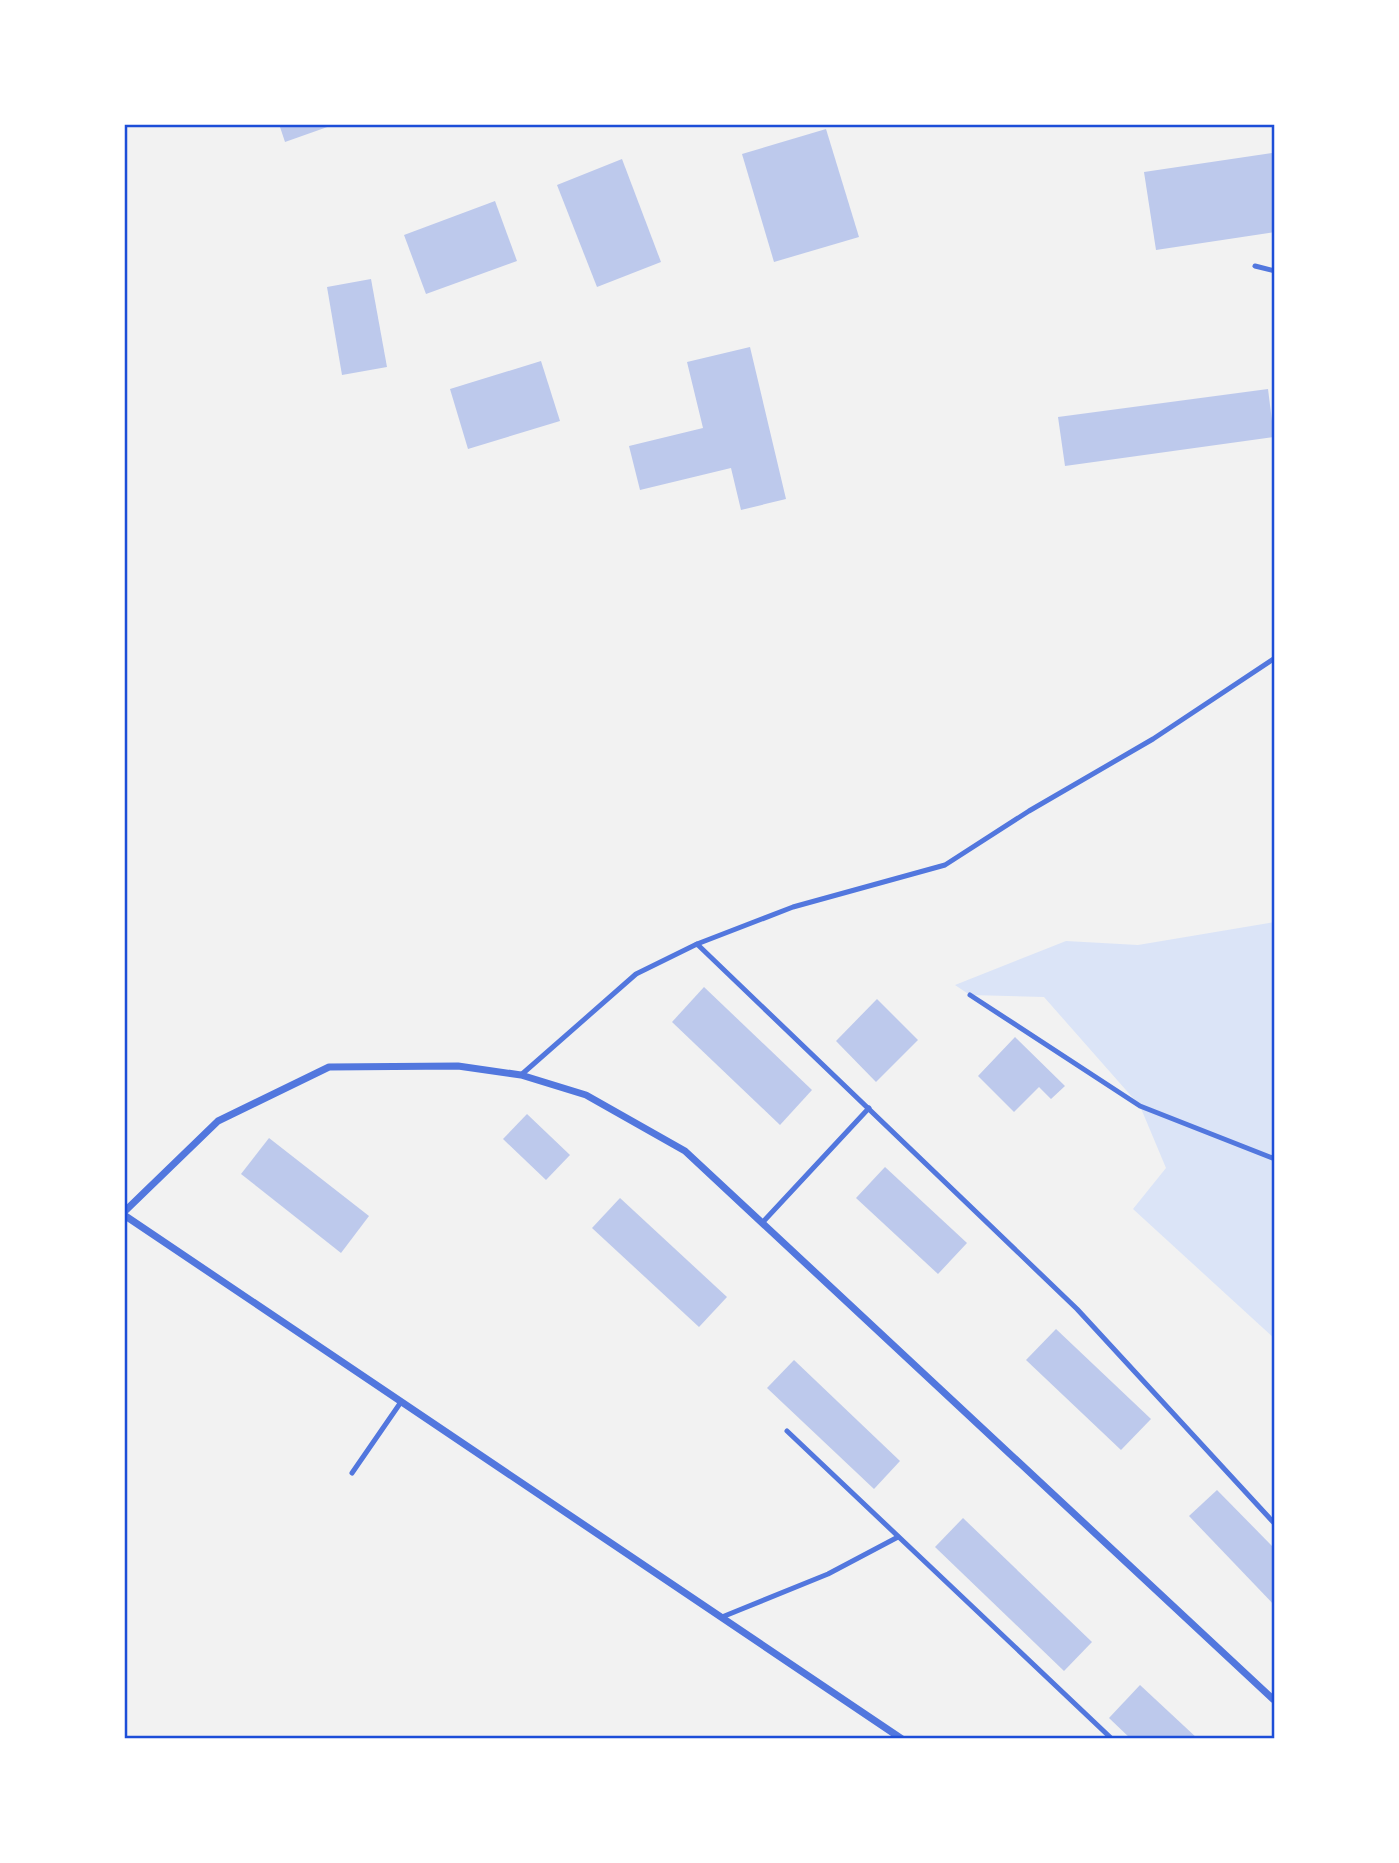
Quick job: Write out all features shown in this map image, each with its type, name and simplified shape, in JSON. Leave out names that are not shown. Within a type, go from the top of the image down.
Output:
[{"type":"street","points":[[902,1739],[124,1214],[218,1121],[329,1067],[458,1066],[520,1075],[586,1095],[685,1151],[1275,1701]]},
{"type":"lane","points":[[1255,266],[1275,271]]},
{"type":"lane","points":[[520,1075],[636,974],[697,944],[793,907],[945,865],[1029,811],[1153,739],[1275,658]]},
{"type":"lane","points":[[697,944],[1077,1308],[1275,1524]]},
{"type":"lane","points":[[970,995],[1140,1106],[1275,1159]]},
{"type":"lane","points":[[762,1223],[869,1108]]},
{"type":"lane","points":[[352,1473],[401,1402]]},
{"type":"lane","points":[[787,1431],[1112,1739]]},
{"type":"lane","points":[[722,1617],[828,1574],[898,1537]]},
{"type":"shaded area","points":[[1275,922],[1275,1339],[1133,1209],[1166,1168],[1140,1106],[1044,997],[970,995],[955,985],[1066,941],[1138,945]]},
{"type":"building","points":[[279,124],[333,124],[333,125],[285,142]]},
{"type":"building","points":[[826,129],[859,237],[774,262],[742,154]]},
{"type":"building","points":[[1272,153],[1275,172],[1275,232],[1156,250],[1144,172]]},
{"type":"building","points":[[622,159],[661,262],[597,287],[557,185]]},
{"type":"building","points":[[495,201],[517,261],[426,294],[404,235]]},
{"type":"building","points":[[371,279],[387,367],[342,375],[327,287]]},
{"type":"building","points":[[750,347],[786,499],[741,510],[731,468],[640,490],[629,446],[703,428],[687,362]]},
{"type":"building","points":[[541,361],[560,421],[468,449],[450,389]]},
{"type":"building","points":[[1268,389],[1274,437],[1065,466],[1058,417]]},
{"type":"building","points":[[704,987],[812,1090],[780,1125],[672,1022]]},
{"type":"building","points":[[877,999],[918,1040],[876,1082],[836,1041]]},
{"type":"building","points":[[1015,1037],[1065,1086],[1051,1099],[1039,1087],[1014,1112],[978,1076]]},
{"type":"building","points":[[527,1114],[570,1155],[546,1180],[503,1139]]},
{"type":"building","points":[[269,1138],[369,1216],[341,1253],[241,1174]]},
{"type":"building","points":[[885,1167],[967,1243],[938,1274],[856,1198]]},
{"type":"building","points":[[620,1198],[727,1297],[699,1327],[592,1228]]},
{"type":"building","points":[[1056,1329],[1151,1419],[1121,1450],[1026,1360]]},
{"type":"building","points":[[794,1360],[900,1461],[874,1489],[767,1388]]},
{"type":"building","points":[[1217,1490],[1275,1549],[1275,1606],[1189,1516]]},
{"type":"building","points":[[963,1518],[1092,1642],[1064,1671],[935,1547]]},
{"type":"building","points":[[1140,1685],[1198,1739],[1131,1739],[1109,1718]]}]
